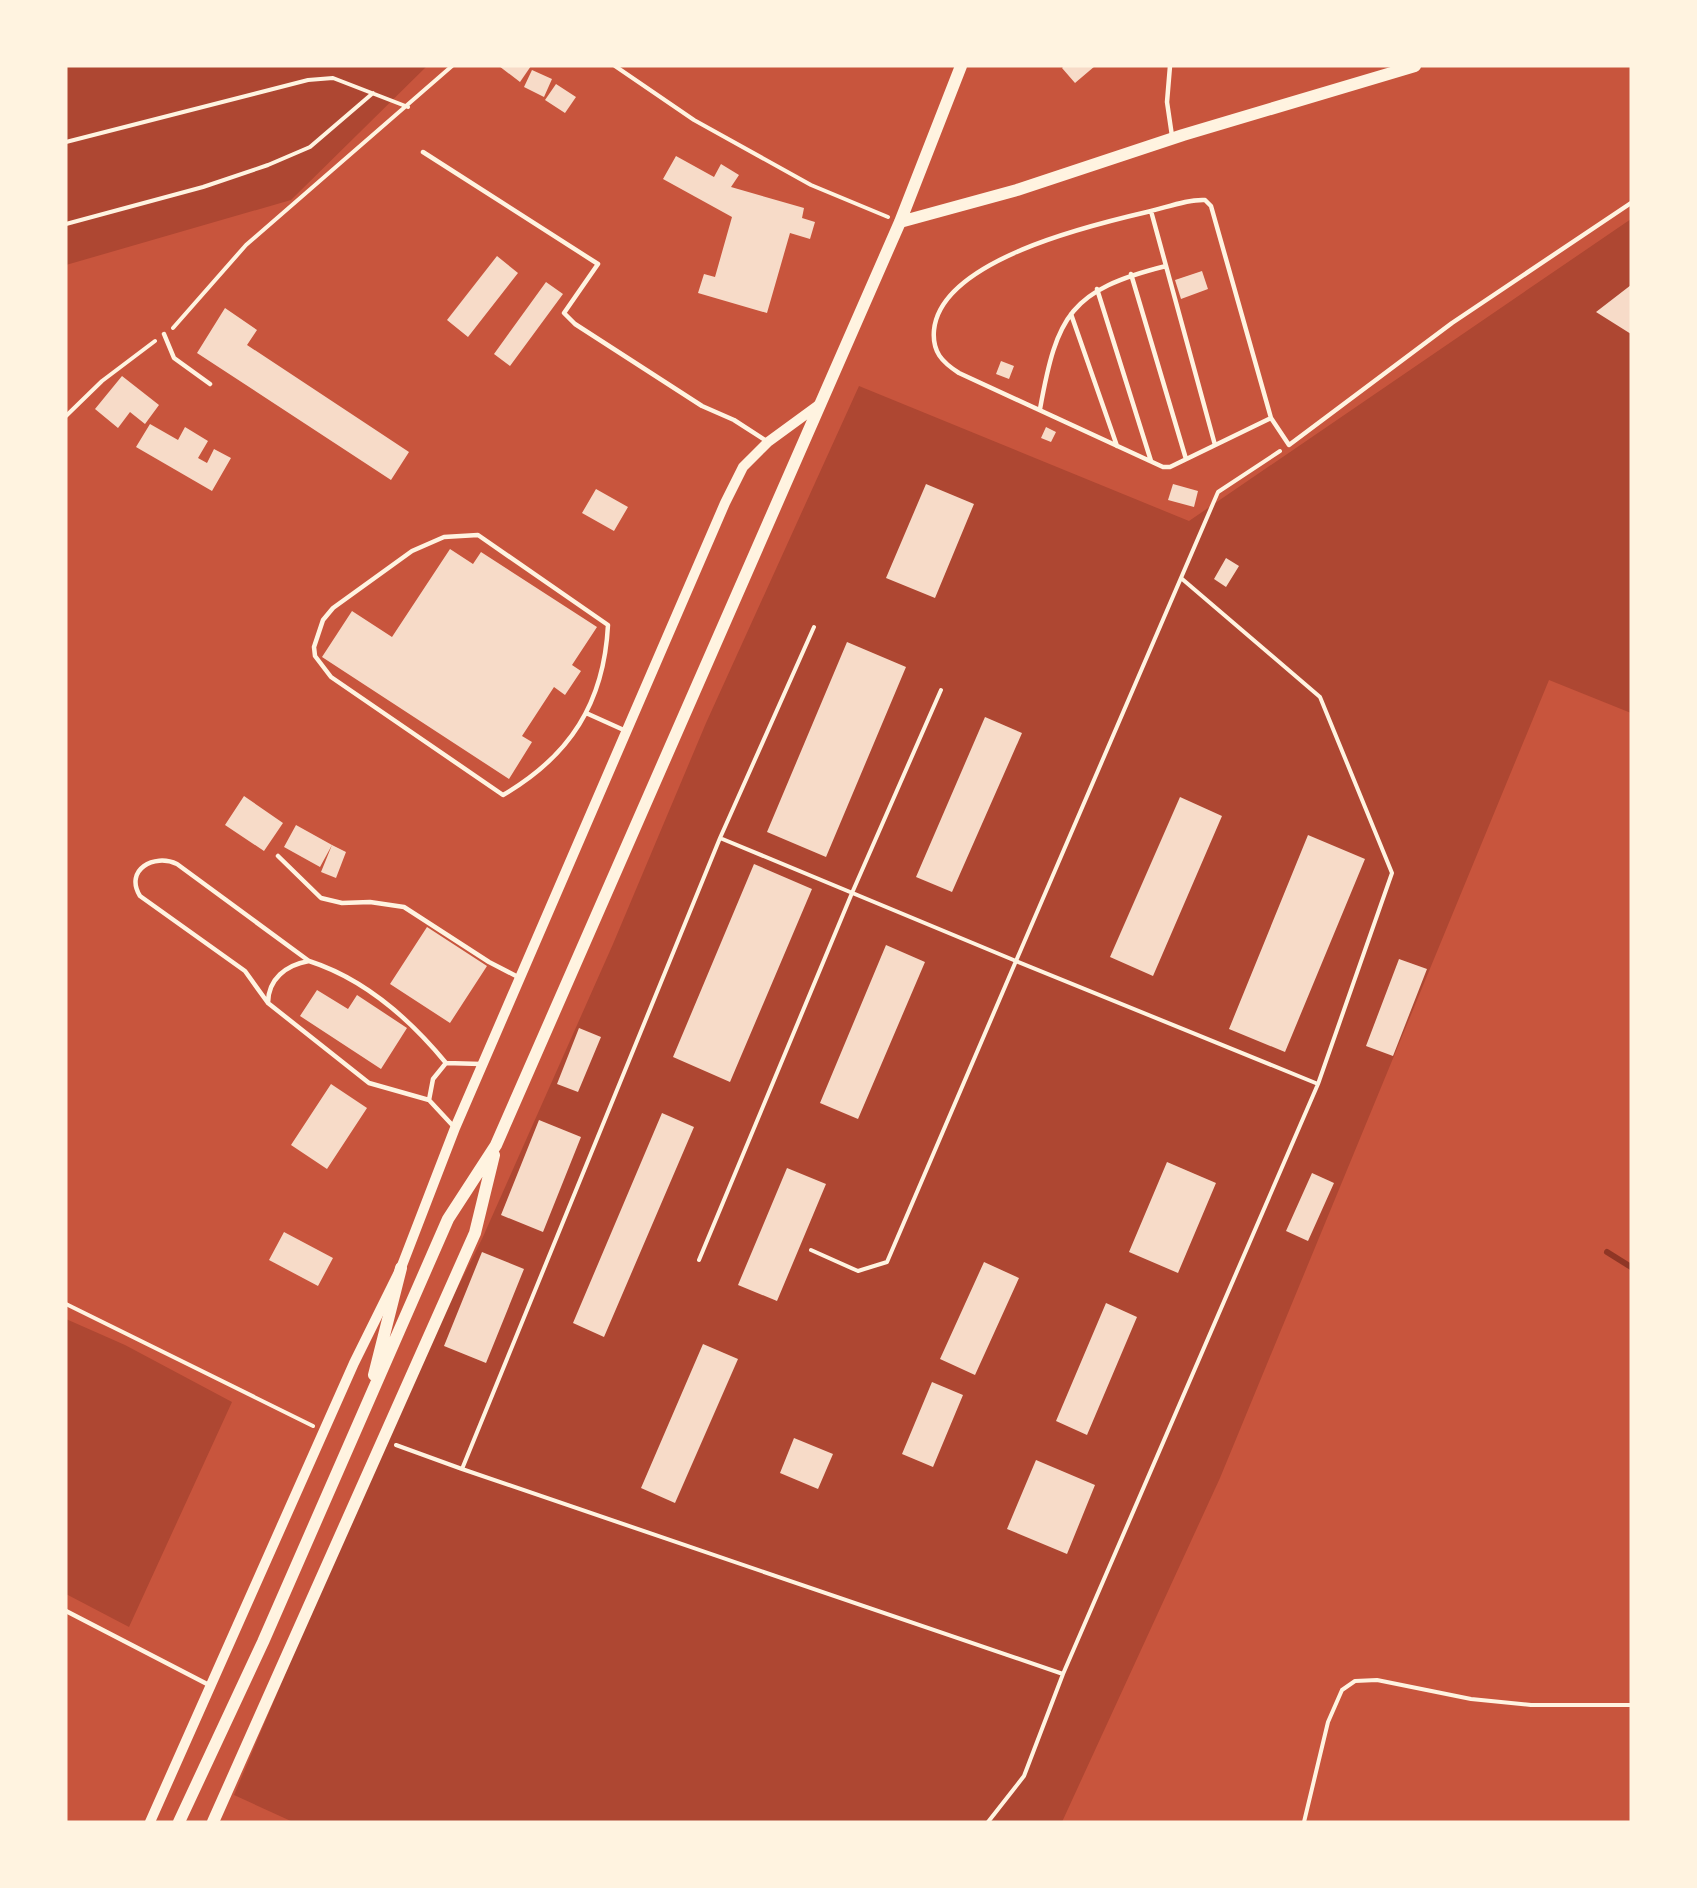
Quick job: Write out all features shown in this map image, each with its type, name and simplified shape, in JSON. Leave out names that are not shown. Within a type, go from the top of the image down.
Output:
[{"type":"main road","points":[[179,1822],[263,1642],[448,1219],[496,1145],[900,222],[961,66]]},
{"type":"main road","points":[[900,222],[1017,190],[1172,139],[1415,66]]},
{"type":"main road","points":[[213,1822],[381,1439],[476,1233],[496,1145]]},
{"type":"main road","points":[[365,1412],[401,1268]]},
{"type":"street","points":[[150,1822],[354,1363],[401,1268],[455,1128],[725,503],[743,467],[768,442],[820,405]]},
{"type":"lane","points":[[1170,66],[1167,102],[1172,139]]},
{"type":"lane","points":[[423,152],[598,264],[564,313],[575,324],[702,406],[734,420],[768,442]]},
{"type":"lane","points":[[1271,418],[1168,468],[959,373],[941,362],[933,342],[935,319],[951,294],[987,267],[1032,244],[1080,227],[1201,200],[1209,202],[1271,418],[1290,445],[1452,323],[1631,203]]},
{"type":"lane","points":[[1151,211],[1215,445]]},
{"type":"lane","points":[[1040,409],[1054,341],[1071,314],[1097,290],[1131,274],[1166,266]]},
{"type":"lane","points":[[1131,274],[1186,459]]},
{"type":"lane","points":[[1097,290],[1151,461]]},
{"type":"lane","points":[[1071,314],[1117,446]]},
{"type":"lane","points":[[164,334],[174,358],[210,384]]},
{"type":"lane","points":[[478,535],[608,625],[602,670],[586,713],[574,734],[543,769],[503,795],[331,677],[315,656],[314,646],[319,627],[333,608],[412,551],[444,537],[478,535]]},
{"type":"lane","points":[[586,713],[628,732]]},
{"type":"lane","points":[[278,856],[321,898],[342,903],[370,902],[404,907],[489,962],[521,978]]},
{"type":"lane","points":[[455,1128],[429,1100],[369,1083],[268,1003],[245,971],[140,896],[136,882],[143,867],[158,859],[177,864],[309,961],[332,968],[370,991],[416,1027],[446,1063],[484,1064]]},
{"type":"lane","points":[[268,1003],[268,993],[280,974],[298,963],[309,961]]},
{"type":"lane","points":[[429,1100],[433,1079],[446,1063]]},
{"type":"lane","points":[[66,1611],[212,1686]]},
{"type":"path","points":[[66,416],[102,381],[164,334],[205,294],[246,245],[408,107],[452,66]]},
{"type":"path","points":[[615,66],[694,120],[811,185],[900,222]]},
{"type":"path","points":[[66,142],[308,80],[333,78],[408,107]]},
{"type":"path","points":[[66,224],[203,187],[310,147],[373,92]]},
{"type":"path","points":[[811,1250],[858,1271],[887,1262],[1218,492],[1290,445]]},
{"type":"path","points":[[988,1822],[1024,1776],[1063,1674],[1318,1084],[1392,873],[1320,697],[1181,578]]},
{"type":"path","points":[[462,1469],[720,838],[814,627]]},
{"type":"path","points":[[699,1260],[852,893],[941,690]]},
{"type":"path","points":[[720,838],[1318,1084]]},
{"type":"path","points":[[66,1304],[324,1432]]},
{"type":"path","points":[[381,1439],[462,1469],[1063,1674]]},
{"type":"path","points":[[1304,1822],[1330,1715],[1342,1690],[1354,1681],[1377,1680],[1471,1698],[1531,1705],[1631,1705]]},
{"type":"shaded area","points":[[66,66],[427,66],[291,200],[66,265]]},
{"type":"shaded area","points":[[1631,219],[1631,713],[1549,680],[1220,1478],[1062,1822],[293,1822],[234,1795],[405,1392],[482,1239],[613,944],[706,723],[859,386],[1189,521]]},
{"type":"shaded area","points":[[66,1319],[125,1345],[232,1402],[129,1627],[66,1594]]},
{"type":"building","points":[[499,66],[531,66],[520,82]]},
{"type":"building","points":[[1064,66],[1095,66],[1075,83],[1062,68]]},
{"type":"building","points":[[532,70],[552,79],[544,97],[524,87]]},
{"type":"building","points":[[556,84],[576,97],[565,113],[545,100]]},
{"type":"building","points":[[676,156],[714,177],[721,164],[739,175],[731,187],[804,208],[802,218],[815,222],[810,239],[790,233],[767,313],[698,293],[704,274],[715,277],[732,217],[663,179]]},
{"type":"building","points":[[497,256],[518,273],[468,337],[447,320]]},
{"type":"building","points":[[1202,271],[1208,289],[1181,299],[1175,280]]},
{"type":"building","points":[[546,282],[563,294],[510,366],[494,354]]},
{"type":"building","points":[[1631,285],[1631,334],[1596,312]]},
{"type":"building","points":[[225,308],[257,330],[247,345],[409,452],[391,480],[197,353]]},
{"type":"building","points":[[1001,361],[1014,366],[1009,379],[996,374]]},
{"type":"building","points":[[122,376],[159,405],[145,424],[130,412],[118,428],[95,409]]},
{"type":"building","points":[[150,424],[178,440],[185,427],[208,441],[198,458],[207,463],[214,449],[231,458],[212,491],[136,447]]},
{"type":"building","points":[[1046,427],[1056,432],[1051,442],[1041,438]]},
{"type":"building","points":[[926,484],[974,504],[935,598],[886,578]]},
{"type":"building","points":[[1173,484],[1198,491],[1194,507],[1168,500]]},
{"type":"building","points":[[596,489],[628,507],[614,531],[582,513]]},
{"type":"building","points":[[450,549],[473,564],[481,552],[597,627],[572,665],[581,671],[565,695],[554,687],[522,736],[532,742],[509,779],[322,657],[352,611],[392,637]]},
{"type":"building","points":[[1226,558],[1239,566],[1226,587],[1214,579]]},
{"type":"building","points":[[847,642],[906,667],[826,857],[767,832]]},
{"type":"building","points":[[985,717],[1022,733],[952,892],[916,877]]},
{"type":"building","points":[[244,796],[283,823],[264,851],[225,825]]},
{"type":"building","points":[[1180,797],[1222,816],[1153,976],[1110,957]]},
{"type":"building","points":[[296,825],[332,845],[320,867],[284,847]]},
{"type":"building","points":[[1308,835],[1365,859],[1285,1052],[1229,1029]]},
{"type":"building","points":[[332,845],[346,852],[336,878],[321,872]]},
{"type":"building","points":[[754,864],[812,889],[730,1082],[673,1057]]},
{"type":"building","points":[[427,927],[487,966],[450,1023],[390,984]]},
{"type":"building","points":[[886,945],[925,962],[858,1119],[820,1103]]},
{"type":"building","points":[[1399,959],[1427,969],[1393,1056],[1366,1046]]},
{"type":"building","points":[[317,990],[348,1009],[357,995],[407,1028],[381,1069],[300,1016]]},
{"type":"building","points":[[579,1028],[601,1037],[578,1092],[557,1084]]},
{"type":"building","points":[[331,1084],[367,1108],[327,1169],[291,1145]]},
{"type":"building","points":[[662,1113],[694,1127],[604,1337],[573,1323]]},
{"type":"building","points":[[539,1120],[581,1137],[543,1232],[501,1215]]},
{"type":"building","points":[[1167,1162],[1216,1183],[1178,1273],[1129,1252]]},
{"type":"building","points":[[787,1168],[826,1184],[777,1301],[738,1285]]},
{"type":"building","points":[[1312,1173],[1334,1183],[1308,1241],[1286,1231]]},
{"type":"building","points":[[284,1232],[333,1258],[318,1286],[269,1260]]},
{"type":"building","points":[[482,1252],[524,1269],[486,1363],[444,1346]]},
{"type":"building","points":[[984,1262],[1019,1278],[975,1375],[940,1359]]},
{"type":"building","points":[[1106,1303],[1137,1317],[1087,1435],[1056,1421]]},
{"type":"building","points":[[703,1344],[738,1359],[675,1503],[641,1488]]},
{"type":"building","points":[[932,1382],[963,1395],[933,1467],[902,1454]]},
{"type":"building","points":[[794,1438],[833,1454],[818,1489],[780,1473]]},
{"type":"building","points":[[1036,1460],[1095,1485],[1067,1554],[1007,1529]]},
{"type":"waterway","points":[[1607,1252],[1631,1267]]}]
